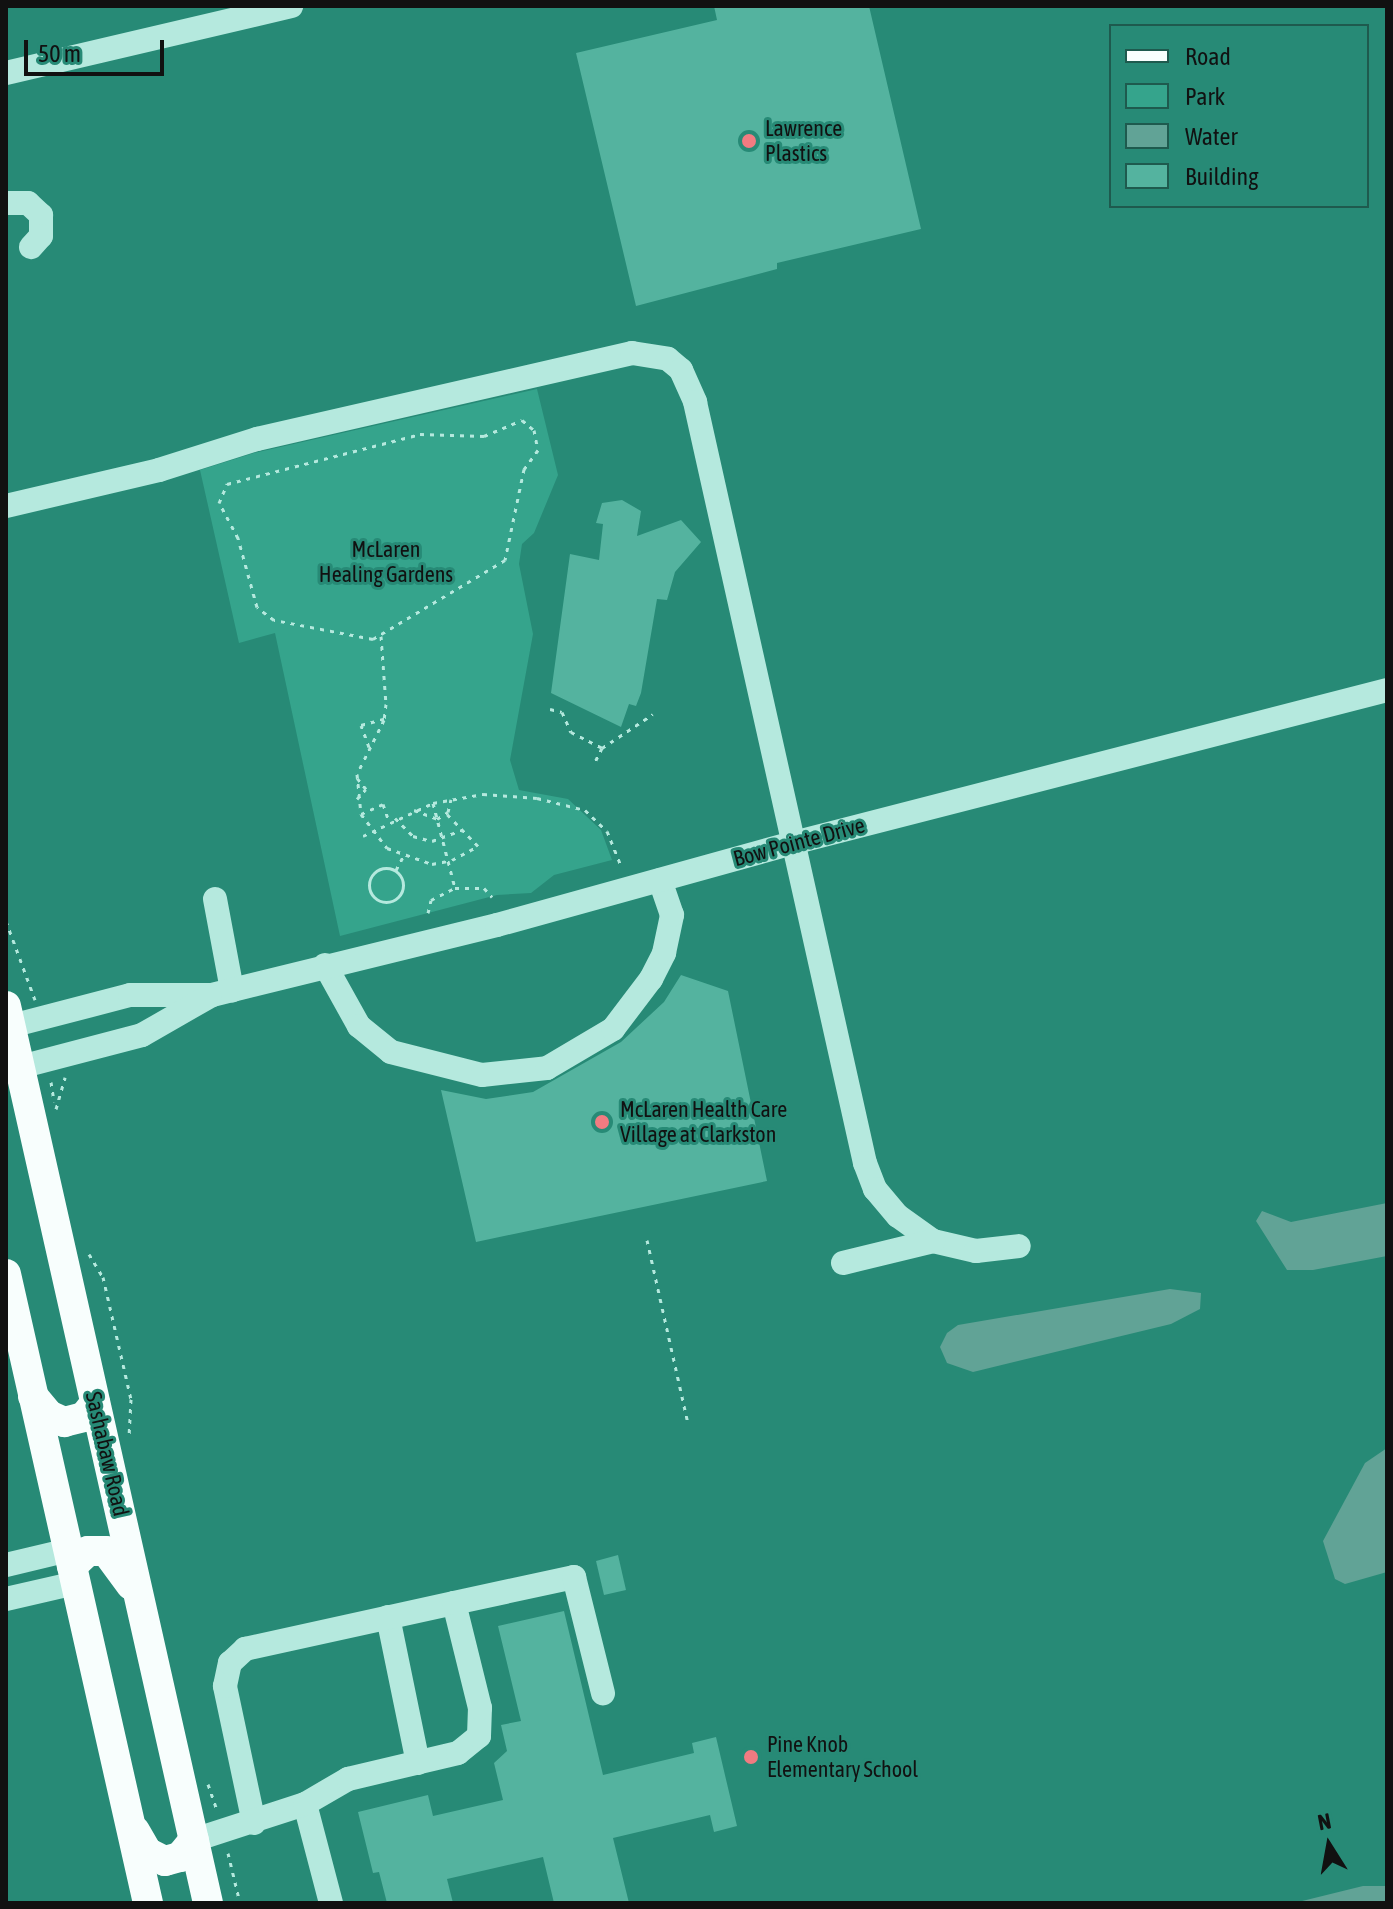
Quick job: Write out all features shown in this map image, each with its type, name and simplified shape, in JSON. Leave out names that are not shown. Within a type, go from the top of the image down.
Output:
[{"type":"main road","name":"Sashabaw Road","points":[[8,1016],[208,1903]]},
{"type":"main road","points":[[6,1274],[9,1306],[33,1396],[148,1903]]},
{"type":"main road","points":[[33,1396],[49,1415],[64,1422],[84,1417],[95,1403]]},
{"type":"main road","points":[[72,1566],[88,1551],[111,1554],[140,1601]]},
{"type":"main road","points":[[130,1823],[147,1852],[159,1860],[180,1857],[194,1840]]},
{"type":"street","points":[[6,73],[291,6]]},
{"type":"street","points":[[6,203],[28,203],[41,215],[41,236],[31,247]]},
{"type":"street","points":[[6,506],[145,474],[257,439],[632,353],[668,359],[681,370],[695,402],[865,1163],[875,1189],[898,1216],[933,1241],[976,1251],[1019,1246]]},
{"type":"street","name":"Bow Pointe Drive","points":[[8,1016],[130,995],[222,992],[1387,690]]},
{"type":"street","points":[[325,965],[359,1026],[391,1052],[482,1075],[547,1068],[613,1029],[651,979],[664,953],[672,915],[660,880]]},
{"type":"street","points":[[215,899],[222,992]]},
{"type":"street","name":"Bow Pointe Drive","points":[[20,1067],[142,1035],[222,992]]},
{"type":"street","points":[[843,1263],[933,1241]]},
{"type":"street","points":[[6,1565],[72,1566]]},
{"type":"street","points":[[6,1599],[72,1566]]},
{"type":"street","points":[[254,1823],[225,1686],[230,1663],[245,1649],[574,1577],[603,1693]]},
{"type":"street","points":[[194,1840],[305,1804],[348,1779],[458,1753],[479,1736],[480,1708],[454,1603]]},
{"type":"street","points":[[388,1617],[418,1763]]},
{"type":"street","points":[[305,1804],[331,1903]]},
{"type":"path","points":[[527,422],[538,450],[524,469],[505,560],[381,635],[347,638],[264,617],[251,591],[238,538],[219,503],[227,484],[420,434],[484,436],[527,422]]},
{"type":"path","points":[[381,635],[384,719],[357,778],[361,814],[371,831],[403,857],[448,862],[478,846],[447,814]]},
{"type":"path","points":[[550,709],[562,712],[571,732],[602,748]]},
{"type":"path","points":[[595,762],[602,748],[653,714]]},
{"type":"path","points":[[369,747],[361,725],[384,719]]},
{"type":"path","points":[[357,778],[366,789],[357,799]]},
{"type":"path","points":[[363,836],[395,818],[433,803],[495,794],[572,805],[607,831],[620,863]]},
{"type":"path","points":[[414,810],[437,819],[447,814],[451,799]]},
{"type":"path","points":[[433,803],[455,888]]},
{"type":"path","points":[[361,814],[383,804],[389,821]]},
{"type":"path","points":[[395,818],[413,836],[443,841],[463,830]]},
{"type":"path","points":[[396,870],[403,857]]},
{"type":"path","points":[[384,867],[396,870],[404,885],[400,896],[385,903],[375,898],[369,889],[374,872],[384,867]]},
{"type":"path","points":[[428,913],[431,900],[455,888],[484,888],[492,897]]},
{"type":"path","points":[[647,1240],[688,1423]]},
{"type":"green space","name":"McLaren Healing Gardens","points":[[537,389],[558,475],[534,533],[522,544],[519,564],[533,634],[510,760],[519,790],[568,799],[601,830],[612,860],[554,875],[531,893],[497,895],[340,936],[275,633],[239,643],[200,470],[254,453]]},
{"type":"water","points":[[1387,1203],[1387,1256],[1313,1270],[1287,1270],[1256,1221],[1262,1211],[1291,1222]]},
{"type":"water","points":[[1170,1289],[1201,1293],[1200,1309],[1171,1324],[973,1372],[947,1363],[940,1347],[947,1333],[958,1325]]},
{"type":"water","points":[[1387,1448],[1387,1572],[1345,1584],[1335,1579],[1323,1541],[1365,1463]]},
{"type":"water","points":[[1363,1886],[1387,1886],[1387,1903],[1294,1903]]},
{"type":"building","name":"Lawrence Plastics","points":[[714,6],[869,6],[921,229],[777,263],[777,269],[636,306],[576,53],[717,20]]},
{"type":"building","points":[[622,500],[641,511],[637,536],[681,520],[701,542],[675,572],[667,600],[657,599],[641,693],[636,706],[629,704],[621,727],[551,693],[570,554],[599,560],[603,524],[596,523],[602,503]]},
{"type":"building","name":"McLaren Health Care Village at Clarkston","points":[[681,975],[728,991],[767,1181],[476,1242],[441,1090],[486,1099],[533,1092],[621,1042],[664,1002]]},
{"type":"building","points":[[618,1555],[626,1590],[604,1595],[596,1561]]},
{"type":"building","points":[[564,1611],[603,1775],[694,1753],[692,1743],[716,1737],[737,1826],[714,1832],[710,1815],[613,1838],[629,1903],[554,1903],[543,1857],[447,1879],[453,1903],[387,1903],[379,1872],[373,1873],[358,1812],[428,1795],[433,1816],[503,1800],[494,1763],[507,1751],[501,1725],[521,1721],[498,1626]]},
{"type":"place","name":"Lawrence Plastics","points":[[749,141]]},
{"type":"place","name":"McLaren Health Care Village at Clarkston","points":[[602,1122]]},
{"type":"place","name":"Pine Knob Elementary School","points":[[751,1757]]}]
